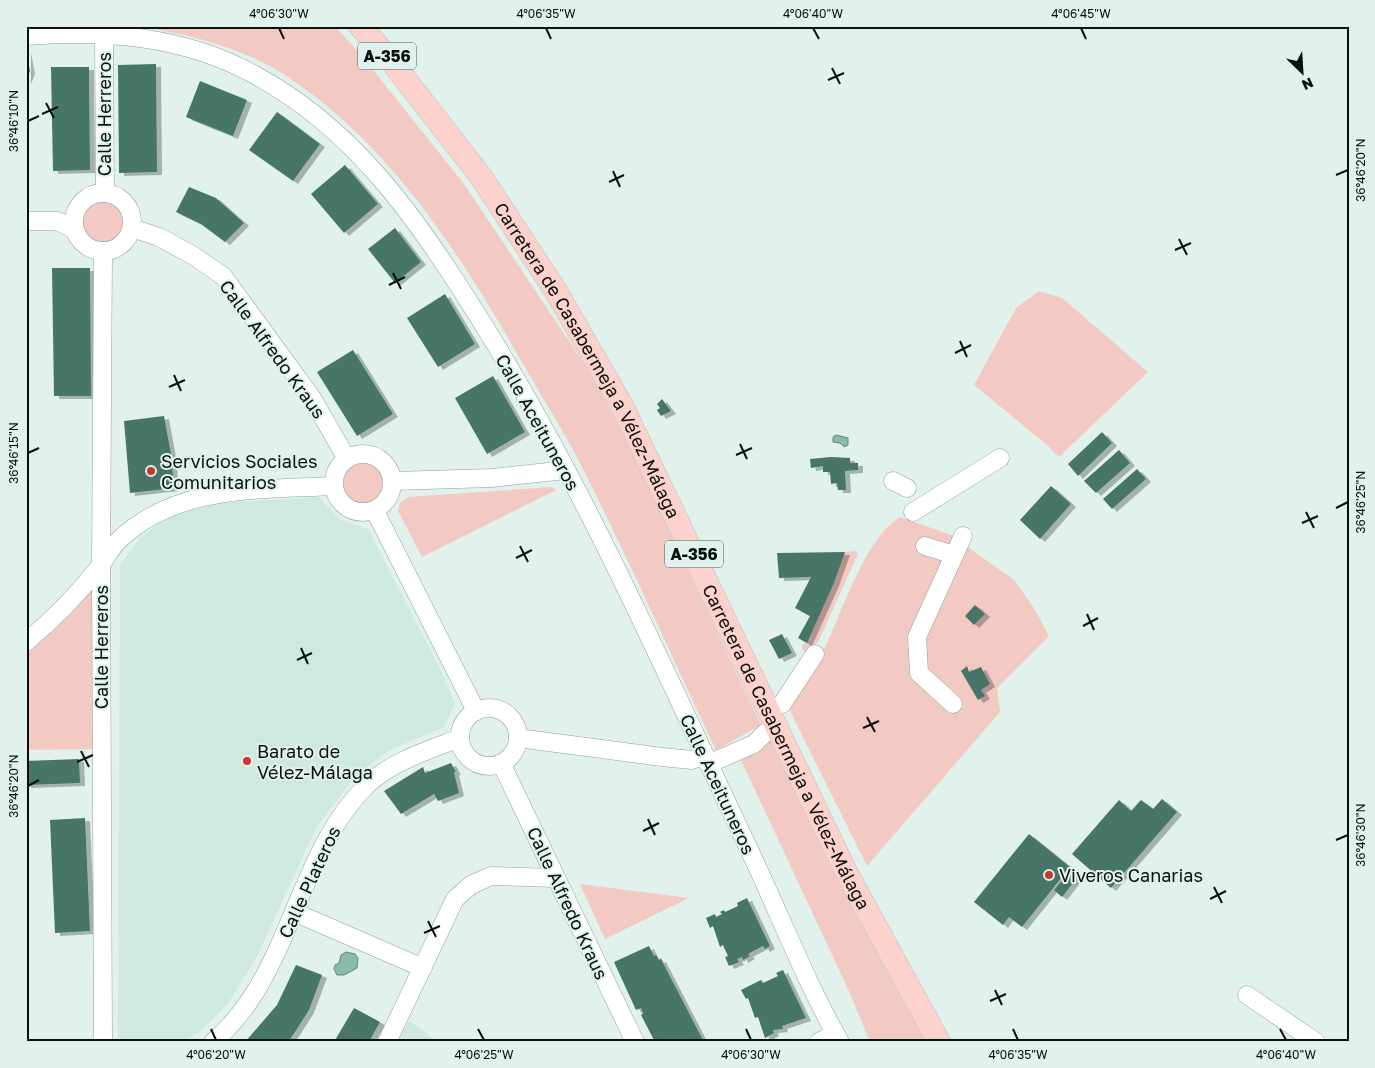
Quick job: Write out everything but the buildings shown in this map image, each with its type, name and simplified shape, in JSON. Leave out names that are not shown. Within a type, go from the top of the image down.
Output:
[{"type":"main road","name":"Carretera de Casabermeja a Vélez-Málaga","points":[[360,26],[388,57],[482,178],[557,292],[618,398],[846,872],[939,1042]]},
{"type":"street","name":"Calle Aceituneros","points":[[26,36],[77,32],[104,34],[144,38],[206,52],[247,71],[306,107],[357,150],[405,209],[451,273],[498,348],[566,470],[685,711],[706,760],[837,1037]]},
{"type":"street","name":"Calle Herreros","points":[[104,34],[105,193]]},
{"type":"street","points":[[105,193],[115,195],[123,200],[132,218],[132,228],[122,245],[103,251],[84,245],[74,221],[86,198],[105,193]]},
{"type":"street","points":[[26,220],[74,221]]},
{"type":"street","name":"Calle Alfredo Kraus","points":[[132,228],[159,237],[194,256],[223,276],[312,398],[347,459]]},
{"type":"street","name":"Calle Herreros","points":[[103,251],[101,565],[103,1042]]},
{"type":"street","points":[[358,454],[371,454],[382,460],[390,469],[393,481],[392,493],[385,504],[375,511],[364,513],[353,511],[344,506],[337,496],[334,486],[335,475],[339,466],[347,459],[358,454]]},
{"type":"street","points":[[913,512],[1000,458]]},
{"type":"street","points":[[393,481],[492,478],[566,470]]},
{"type":"street","points":[[26,642],[56,617],[101,565],[117,541],[152,516],[194,497],[245,491],[334,486]]},
{"type":"street","points":[[375,511],[476,711]]},
{"type":"street","points":[[953,704],[919,673],[917,637],[963,536]]},
{"type":"street","points":[[925,546],[954,555]]},
{"type":"street","points":[[782,704],[816,654]]},
{"type":"street","points":[[488,708],[504,713],[516,726],[518,738],[516,748],[510,757],[502,763],[490,766],[479,764],[469,758],[462,750],[461,727],[467,717],[476,711],[488,708]]},
{"type":"street","points":[[518,738],[662,758],[706,760],[754,744],[765,733]]},
{"type":"street","name":"Calle Plateros","points":[[213,1042],[235,1020],[254,996],[271,967],[316,861],[344,811],[370,783],[410,757],[460,738]]},
{"type":"street","name":"Calle Alfredo Kraus","points":[[502,763],[635,1042]]},
{"type":"street","points":[[387,1042],[456,899],[471,885],[491,876],[556,878]]},
{"type":"street","points":[[294,912],[424,968]]},
{"type":"street","points":[[1248,995],[1316,1042]]},
{"type":"street","points":[[818,1042],[837,1037]]},
{"type":"shaded area","points":[[138,26],[335,26],[362,56],[464,184],[591,374],[630,448],[761,725],[716,750],[617,539],[569,442],[500,324],[450,245],[392,170],[360,136],[326,105],[271,67],[216,44]]},
{"type":"shaded area","points":[[99,198],[107,198],[116,202],[122,208],[126,221],[122,234],[116,240],[107,244],[99,244],[90,240],[84,234],[80,225],[80,217],[84,208],[90,202]]},
{"type":"shaded area","points":[[1039,291],[1062,298],[1148,372],[1059,457],[1046,444],[974,385],[1016,308]]},
{"type":"shaded area","points":[[836,435],[848,438],[848,445],[844,447],[840,443],[833,442],[833,437]]},
{"type":"shaded area","points":[[358,462],[366,462],[378,468],[384,484],[378,500],[366,506],[358,506],[346,500],[340,488],[340,480],[346,468]]},
{"type":"shaded area","points":[[552,487],[556,490],[422,557],[398,511],[400,503],[408,497]]},
{"type":"shaded area","name":"Barato de Vélez-Málaga","points":[[319,497],[339,519],[368,529],[443,675],[455,704],[444,727],[392,749],[359,772],[317,826],[257,956],[227,1005],[198,1033],[184,1042],[118,1042],[120,565],[142,536],[171,516],[221,503]]},
{"type":"shaded area","points":[[900,517],[951,535],[1014,580],[1034,608],[1049,636],[997,688],[1000,712],[867,866],[789,709],[821,656],[864,561],[887,528]]},
{"type":"shaded area","points":[[856,551],[858,554],[818,642],[808,654],[803,650],[802,645],[807,642],[845,552]]},
{"type":"shaded area","points":[[95,578],[99,749],[26,750],[26,649]]},
{"type":"shaded area","points":[[773,740],[886,970],[927,1042],[870,1042],[848,989],[740,758]]},
{"type":"shaded area","points":[[580,884],[689,898],[605,939]]},
{"type":"shaded area","points":[[346,952],[355,954],[358,958],[357,968],[344,975],[337,975],[334,969],[335,965],[339,963],[341,955]]},
{"type":"shaded area","points":[[409,1021],[439,1042],[397,1042]]},
{"type":"place","name":"Servicios Sociales Comunitarios","points":[[151,471]]},
{"type":"place","name":"Barato de Vélez-Málaga","points":[[247,761]]},
{"type":"place","name":"Viveros Canarias","points":[[1049,875]]}]
